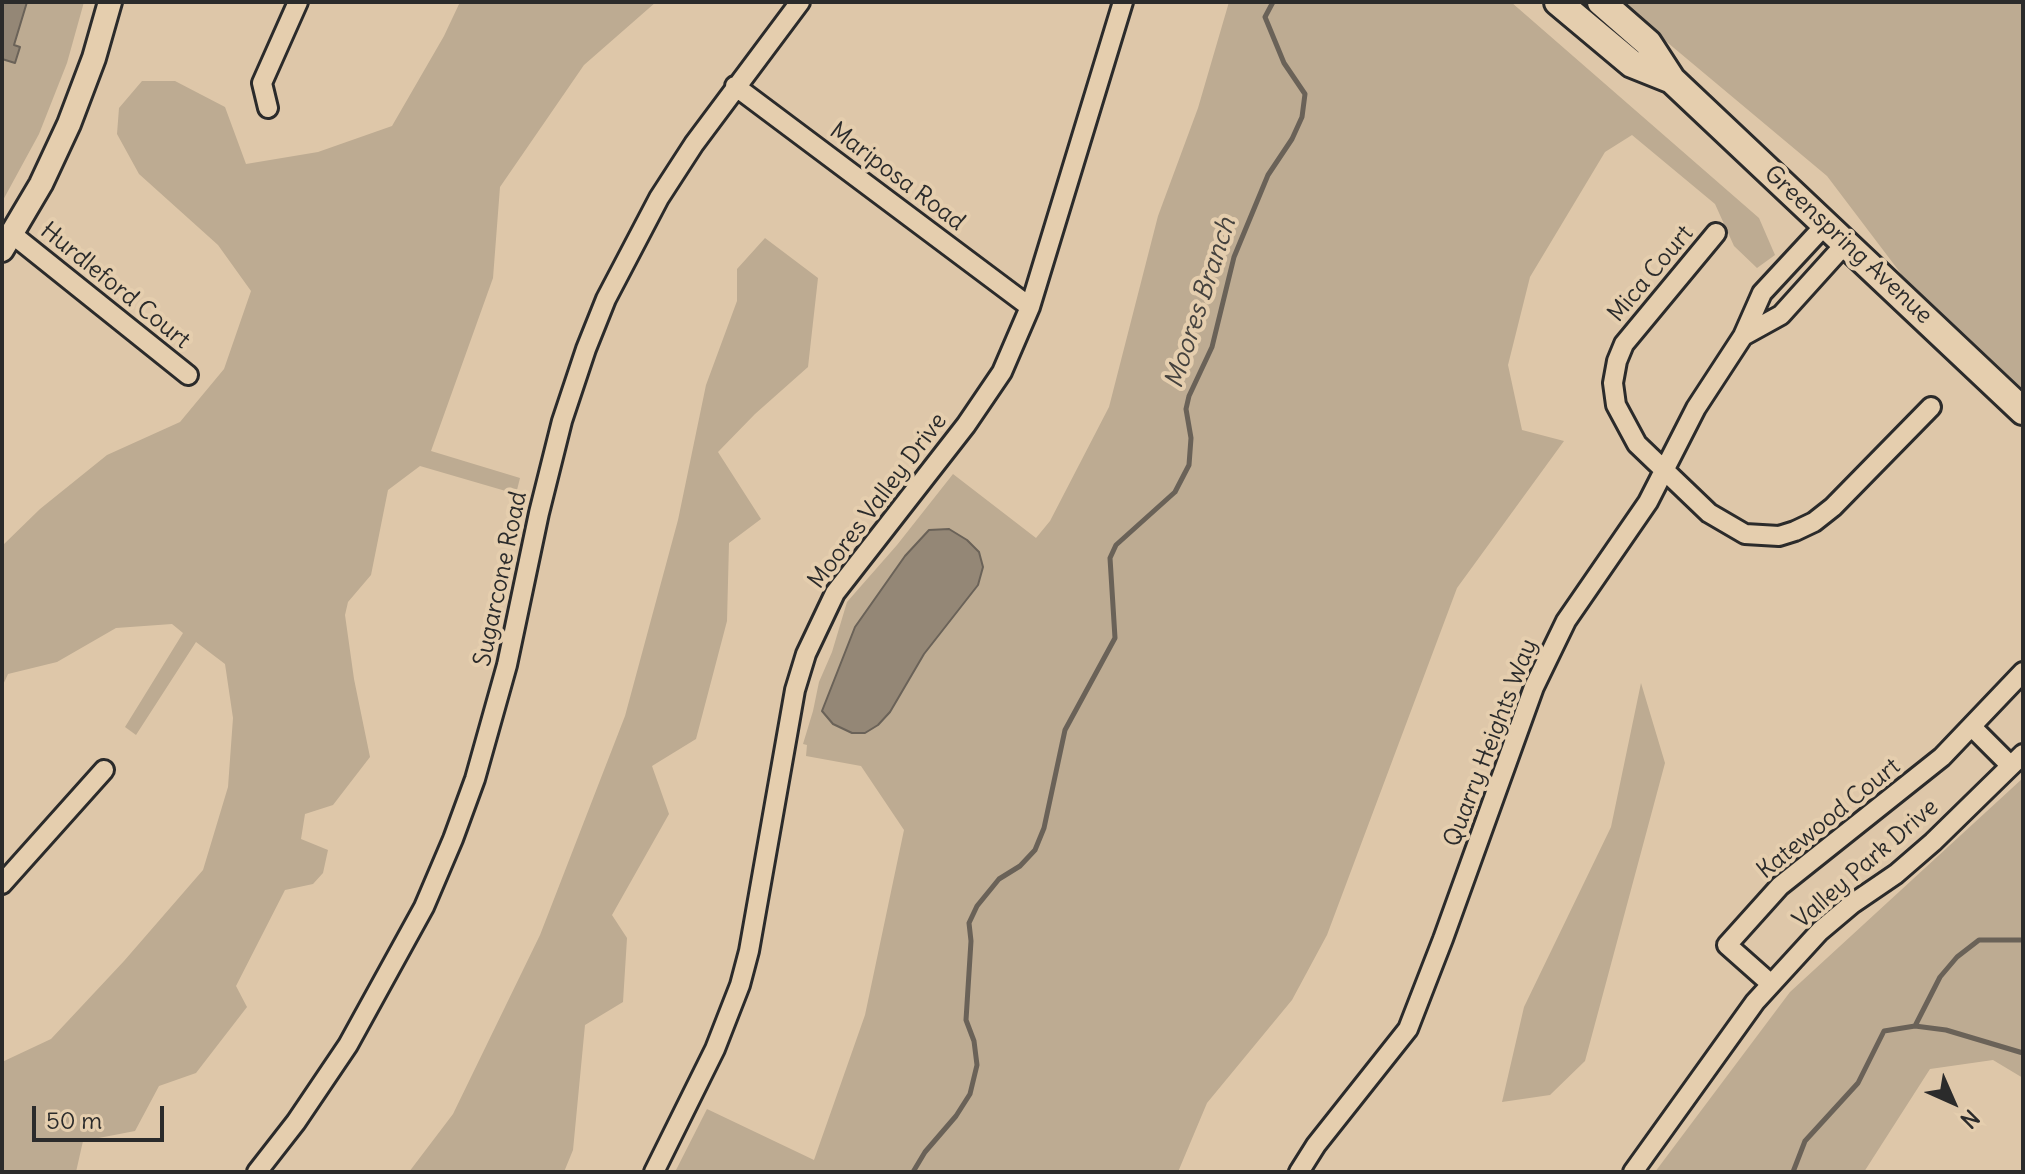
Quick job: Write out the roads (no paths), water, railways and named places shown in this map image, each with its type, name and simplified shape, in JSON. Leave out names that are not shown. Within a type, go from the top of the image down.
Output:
[{"type":"main road","name":"Greenspring Avenue","points":[[1558,2],[1632,64],[1672,80]]},
{"type":"main road","name":"Greenspring Avenue","points":[[1601,2],[1648,43],[1672,80],[2023,411]]},
{"type":"street","points":[[7,242],[41,184],[69,124],[94,58],[110,2]]},
{"type":"street","points":[[268,108],[262,83],[298,2]]},
{"type":"street","name":"Sugarcone Road","points":[[257,1172],[296,1122],[348,1045],[424,907],[462,815],[492,722],[558,436],[586,349],[612,287],[659,198],[735,86],[800,2]]},
{"type":"street","name":"Moores Valley Drive","points":[[654,1172],[715,1049],[740,985],[749,951],[795,690],[806,654],[835,593],[987,396],[1002,372],[1030,307],[1123,2]]},
{"type":"street","name":"Mariposa Road","points":[[735,86],[1030,307]]},
{"type":"street","name":"Quarry Heights Way","points":[[1299,1172],[1316,1145],[1408,1029],[1534,687],[1566,621],[1632,528],[1696,408],[1743,336],[1762,293],[1826,224]]},
{"type":"street","name":"Mica Court","points":[[1716,233],[1624,344],[1613,383],[1616,405],[1637,444],[1709,513],[1745,534],[1779,536],[1814,522],[1833,507],[1931,407]]},
{"type":"street","name":"Hurdleford Court","points":[[7,242],[188,375]]},
{"type":"street","name":"Quarry Heights Way","points":[[1743,336],[1781,315],[1846,243]]},
{"type":"street","name":"Katewood Court","points":[[1771,984],[1727,945],[1780,886],[1909,786],[1972,727],[2023,672]]},
{"type":"street","points":[[1972,727],[2016,760]]},
{"type":"street","name":"Valley Park Drive","points":[[1633,1172],[1755,1002],[1820,931],[1933,842],[2016,760]]},
{"type":"street","points":[[2,884],[104,770]]},
{"type":"waterway","name":"Moores Branch","points":[[913,1172],[970,1094],[977,1065],[974,1041],[966,1020],[971,941],[969,923],[977,906],[999,879],[1020,866],[1035,850],[1044,828],[1065,730],[1115,638],[1110,558],[1116,545],[1175,492],[1189,465],[1191,438],[1186,409],[1212,347],[1234,257],[1268,175],[1292,139],[1302,117],[1305,94],[1284,63],[1265,17],[1273,2]]},
{"type":"waterway","points":[[1793,1172],[1805,1141],[1858,1083],[1884,1031],[1915,1026],[1940,977],[1957,957],[1979,940],[2023,940]]},
{"type":"waterway","points":[[1915,1026],[1946,1030],[2023,1053]]}]
